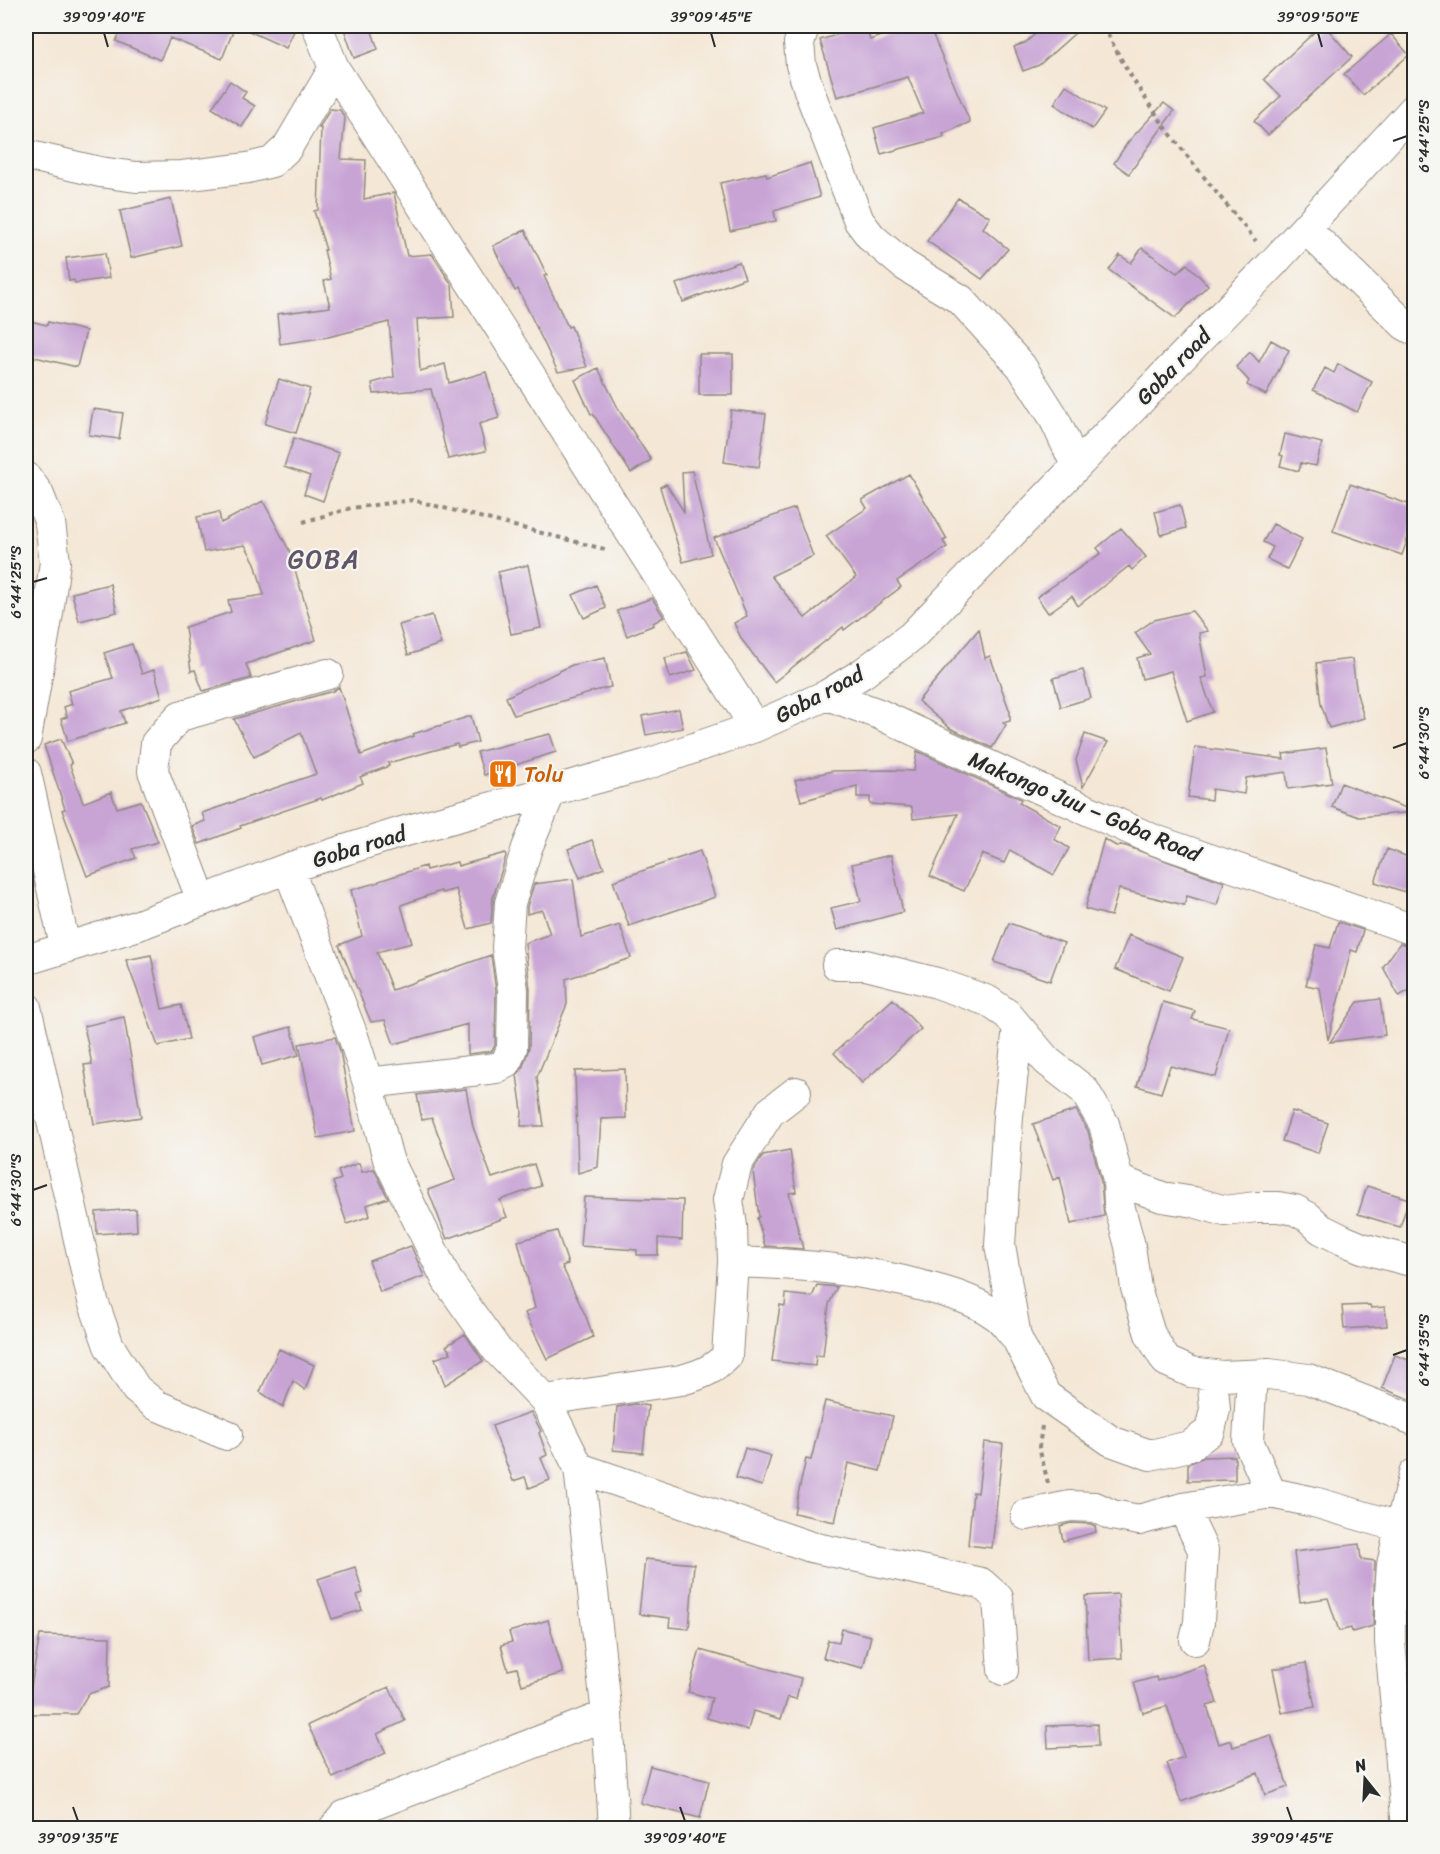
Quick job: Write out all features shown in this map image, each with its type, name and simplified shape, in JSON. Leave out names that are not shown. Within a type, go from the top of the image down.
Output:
[{"type":"street","points":[[316,26],[334,68],[755,727]]},
{"type":"street","points":[[804,26],[799,44],[801,65],[859,221],[872,238],[904,265],[961,300],[1013,357],[1053,416],[1077,465]]},
{"type":"street","points":[[26,155],[100,172],[136,177],[182,176],[249,168],[272,162],[287,148],[334,68]]},
{"type":"street","name":"Goba road","points":[[26,960],[65,946],[136,926],[288,868],[402,832],[645,765],[755,727],[827,695],[863,674],[912,636],[1274,262],[1414,109]]},
{"type":"street","points":[[1305,228],[1405,325],[1414,330]]},
{"type":"street","points":[[26,477],[38,493],[50,523],[55,562],[26,739]]},
{"type":"street","points":[[202,901],[153,771],[156,743],[180,716],[328,674]]},
{"type":"street","name":"Makongo Juu – Goba Road","points":[[827,695],[879,714],[1152,839],[1414,930]]},
{"type":"street","points":[[26,773],[65,946]]},
{"type":"street","points":[[368,1083],[496,1068],[506,1063],[512,1048],[513,990],[507,948],[510,903],[527,848],[550,793]]},
{"type":"street","points":[[288,868],[353,1036],[388,1159],[447,1280],[497,1350],[545,1400],[579,1468],[607,1715],[614,1828]]},
{"type":"street","points":[[837,965],[867,965],[937,982],[988,1001],[1006,1014],[1047,1061],[1084,1090],[1104,1124],[1118,1180],[1119,1205],[1130,1246],[1136,1288],[1150,1334],[1166,1360],[1191,1372],[1212,1375],[1269,1374],[1308,1379],[1414,1420]]},
{"type":"street","points":[[26,1007],[93,1301],[109,1346],[136,1389],[156,1405],[227,1435]]},
{"type":"street","points":[[1016,1337],[1000,1245],[1006,1137],[1018,1027]]},
{"type":"street","points":[[545,1400],[681,1380],[703,1374],[717,1366],[727,1356],[733,1262],[732,1226],[728,1200],[737,1164],[770,1112],[796,1092]]},
{"type":"street","points":[[1118,1180],[1162,1197],[1194,1202],[1225,1211],[1256,1207],[1295,1210],[1308,1217],[1321,1229],[1362,1248],[1407,1260]]},
{"type":"street","points":[[733,1262],[809,1265],[903,1280],[946,1292],[980,1305],[997,1315],[1016,1337],[1046,1396],[1111,1441],[1150,1455],[1190,1446],[1210,1431],[1215,1409],[1212,1375]]},
{"type":"street","points":[[1252,1375],[1248,1441],[1271,1493]]},
{"type":"street","points":[[579,1468],[811,1547],[981,1583],[998,1598],[1003,1670]]},
{"type":"street","points":[[1407,1828],[1390,1642],[1392,1565],[1414,1474]]},
{"type":"street","points":[[1026,1515],[1070,1506],[1095,1507],[1112,1515],[1139,1520],[1183,1508],[1271,1493],[1314,1502],[1400,1527]]},
{"type":"street","points":[[1183,1508],[1203,1550],[1199,1622],[1195,1640]]},
{"type":"street","points":[[334,1828],[344,1816],[607,1715]]},
{"type":"path","points":[[1104,26],[1133,82],[1170,133],[1274,262]]},
{"type":"path","points":[[303,522],[351,508],[413,500],[647,560]]},
{"type":"path","points":[[1046,1396],[1039,1447],[1057,1509]]},
{"type":"building","points":[[123,26],[235,26],[222,59],[170,38],[160,60],[116,41]]},
{"type":"building","points":[[238,26],[282,26],[294,31],[286,48]]},
{"type":"building","points":[[343,26],[370,26],[378,49],[354,58]]},
{"type":"building","points":[[866,26],[870,40],[908,26],[929,26],[970,122],[943,134],[944,137],[881,154],[874,128],[923,113],[908,77],[837,97],[820,40]]},
{"type":"building","points":[[1044,26],[1083,26],[1039,65],[1023,71],[1014,47],[1025,43]]},
{"type":"building","points":[[1321,26],[1325,26],[1352,57],[1268,135],[1254,121],[1281,96],[1264,79]]},
{"type":"building","points":[[1391,34],[1409,55],[1363,95],[1344,74]]},
{"type":"building","points":[[230,81],[246,92],[242,98],[255,106],[242,127],[212,108]]},
{"type":"building","points":[[1066,85],[1105,111],[1092,129],[1054,104]]},
{"type":"building","points":[[1164,103],[1174,111],[1129,174],[1114,163],[1128,142]]},
{"type":"building","points":[[330,109],[340,110],[345,118],[341,159],[366,160],[364,199],[394,193],[407,256],[432,254],[452,285],[454,317],[417,319],[420,371],[445,364],[449,383],[486,372],[499,418],[479,424],[486,451],[448,459],[431,389],[374,394],[372,383],[394,377],[389,322],[328,337],[280,344],[277,314],[330,307],[324,281],[331,279],[324,250],[326,250],[314,211],[318,210],[321,128],[319,128]]},
{"type":"building","points":[[810,163],[820,197],[774,211],[776,221],[730,231],[720,183],[766,173],[767,177]]},
{"type":"building","points":[[958,198],[990,217],[983,228],[1008,249],[982,279],[927,241]]},
{"type":"building","points":[[171,199],[182,246],[131,258],[120,211]]},
{"type":"building","points":[[525,230],[547,275],[544,276],[568,327],[571,326],[587,367],[558,372],[518,289],[515,291],[493,246]]},
{"type":"building","points":[[1142,248],[1177,273],[1187,264],[1208,285],[1175,318],[1109,270],[1120,255],[1131,263]]},
{"type":"building","points":[[105,253],[109,278],[75,283],[74,280],[69,281],[66,258]]},
{"type":"building","points":[[739,262],[745,278],[683,302],[676,284]]},
{"type":"building","points":[[26,320],[47,325],[48,322],[86,331],[77,367],[26,355]]},
{"type":"building","points":[[1271,340],[1289,350],[1266,395],[1247,385],[1249,381],[1236,367],[1250,352],[1259,362]]},
{"type":"building","points":[[699,354],[733,354],[733,395],[699,395]]},
{"type":"building","points":[[1338,364],[1372,382],[1357,412],[1313,390],[1325,368],[1334,373]]},
{"type":"building","points":[[598,368],[620,412],[651,460],[631,473],[591,414],[575,380]]},
{"type":"building","points":[[279,379],[310,389],[296,433],[265,424]]},
{"type":"building","points":[[93,409],[123,413],[119,439],[89,435]]},
{"type":"building","points":[[731,410],[766,414],[759,467],[724,462]]},
{"type":"building","points":[[1285,434],[1322,443],[1316,466],[1301,463],[1299,471],[1280,466]]},
{"type":"building","points":[[294,438],[339,453],[323,501],[304,494],[310,476],[284,467]]},
{"type":"building","points":[[692,471],[711,554],[683,562],[660,487],[666,484],[684,512],[682,472]]},
{"type":"building","points":[[909,474],[947,539],[943,541],[947,547],[897,581],[901,587],[844,630],[843,627],[774,682],[742,640],[734,623],[747,616],[714,538],[795,508],[813,556],[771,576],[805,618],[856,577],[826,536],[867,508],[862,500]]},
{"type":"building","points":[[1350,484],[1414,506],[1414,520],[1402,555],[1333,531]]},
{"type":"building","points":[[263,501],[289,550],[316,640],[246,664],[251,678],[203,691],[195,670],[191,671],[185,627],[231,612],[228,600],[264,595],[255,563],[245,545],[204,552],[197,517],[219,512],[221,523]]},
{"type":"building","points":[[1180,505],[1186,528],[1161,535],[1155,512]]},
{"type":"building","points":[[1273,524],[1302,539],[1287,569],[1267,559],[1273,547],[1263,542]]},
{"type":"building","points":[[1121,528],[1146,557],[1132,570],[1129,566],[1078,606],[1072,596],[1048,613],[1037,597],[1101,553],[1097,548]]},
{"type":"building","points":[[528,565],[541,628],[511,634],[498,572]]},
{"type":"building","points":[[110,584],[117,612],[79,621],[72,593]]},
{"type":"building","points":[[596,585],[606,608],[584,618],[573,595]]},
{"type":"building","points":[[652,598],[664,617],[653,623],[654,625],[627,636],[617,611]]},
{"type":"building","points":[[1192,611],[1208,631],[1199,633],[1207,677],[1201,678],[1213,712],[1187,721],[1171,671],[1142,679],[1137,658],[1150,654],[1135,633],[1154,620]]},
{"type":"building","points":[[432,615],[441,644],[408,655],[399,625]]},
{"type":"building","points":[[979,629],[985,658],[990,656],[1010,712],[1010,721],[1003,723],[1006,725],[992,748],[950,728],[918,701]]},
{"type":"building","points":[[132,644],[142,674],[154,670],[162,697],[121,711],[125,723],[68,741],[61,719],[67,717],[64,707],[72,704],[68,691],[113,678],[104,653]]},
{"type":"building","points":[[687,652],[696,670],[670,678],[665,658]]},
{"type":"building","points":[[605,658],[611,687],[514,715],[506,697],[572,665]]},
{"type":"building","points":[[1352,659],[1357,694],[1364,718],[1329,728],[1321,704],[1316,663]]},
{"type":"building","points":[[1083,670],[1091,698],[1061,707],[1053,678]]},
{"type":"building","points":[[339,687],[361,755],[414,736],[413,734],[471,716],[478,742],[458,747],[457,744],[388,763],[389,766],[360,777],[363,783],[322,800],[321,798],[240,826],[241,828],[199,844],[192,826],[205,821],[202,813],[316,774],[301,733],[254,757],[234,719],[333,691]]},
{"type":"building","points":[[679,709],[683,728],[646,735],[642,716]]},
{"type":"building","points":[[550,734],[556,752],[484,775],[477,752]]},
{"type":"building","points":[[1085,734],[1108,742],[1083,787],[1076,760]]},
{"type":"building","points":[[61,739],[72,764],[70,765],[83,803],[111,792],[117,808],[141,801],[158,842],[132,849],[136,858],[87,876],[62,810],[65,809],[44,745]]},
{"type":"building","points":[[1195,747],[1284,759],[1283,754],[1326,748],[1332,783],[1288,789],[1286,772],[1246,778],[1244,794],[1212,789],[1211,800],[1188,797]]},
{"type":"building","points":[[917,751],[1021,799],[1019,803],[1061,826],[1054,839],[1069,848],[1054,875],[1010,850],[1004,863],[982,854],[964,891],[930,876],[958,814],[913,819],[912,807],[870,804],[870,797],[857,797],[857,786],[801,801],[795,780],[832,771],[914,771]]},
{"type":"building","points":[[1341,783],[1414,812],[1359,817],[1332,807]]},
{"type":"building","points":[[1104,839],[1118,847],[1126,846],[1224,882],[1217,905],[1187,896],[1184,905],[1119,889],[1111,916],[1085,909]]},
{"type":"building","points":[[592,840],[604,868],[580,878],[568,849]]},
{"type":"building","points":[[26,849],[34,888],[26,890]]},
{"type":"building","points":[[1387,849],[1414,859],[1414,895],[1375,882]]},
{"type":"building","points":[[700,851],[715,897],[629,926],[613,881]]},
{"type":"building","points":[[505,853],[493,898],[491,923],[468,929],[456,889],[442,893],[441,891],[401,905],[412,943],[377,952],[392,990],[491,955],[496,991],[495,1045],[492,1051],[468,1054],[468,1024],[394,1044],[385,1020],[371,1022],[339,945],[362,936],[351,890],[425,866],[426,870],[457,862],[458,866]]},
{"type":"building","points":[[891,855],[903,912],[837,930],[831,908],[861,901],[852,864]]},
{"type":"building","points":[[573,879],[581,937],[620,925],[631,958],[566,979],[567,1004],[537,1077],[544,1126],[521,1126],[522,1111],[517,1075],[522,1069],[529,1048],[530,990],[525,943],[550,934],[542,910],[527,914],[527,906],[534,884]]},
{"type":"building","points":[[1338,922],[1363,930],[1357,952],[1351,950],[1328,1040],[1320,988],[1306,985],[1316,945],[1330,948]]},
{"type":"building","points":[[1009,923],[1064,943],[1050,981],[994,962]]},
{"type":"building","points":[[1129,935],[1183,957],[1169,991],[1115,969]]},
{"type":"building","points":[[1400,943],[1414,947],[1414,988],[1399,996],[1383,967]]},
{"type":"building","points":[[151,955],[162,1009],[181,1005],[189,1039],[158,1046],[126,960]]},
{"type":"building","points":[[893,999],[921,1029],[862,1083],[834,1053]]},
{"type":"building","points":[[1380,999],[1385,1035],[1330,1042],[1358,1002]]},
{"type":"building","points":[[1163,1002],[1195,1011],[1192,1019],[1229,1028],[1216,1077],[1170,1066],[1161,1093],[1137,1086]]},
{"type":"building","points":[[124,1017],[141,1117],[94,1124],[84,1065],[92,1064],[84,1026]]},
{"type":"building","points":[[291,1027],[299,1055],[262,1065],[254,1037]]},
{"type":"building","points":[[335,1037],[340,1051],[355,1131],[318,1138],[299,1044]]},
{"type":"building","points":[[625,1069],[626,1118],[601,1119],[598,1167],[578,1173],[575,1071]]},
{"type":"building","points":[[466,1089],[473,1127],[492,1178],[534,1164],[541,1186],[500,1200],[507,1217],[447,1239],[428,1190],[455,1180],[432,1118],[422,1120],[417,1095]]},
{"type":"building","points":[[1076,1110],[1088,1131],[1101,1182],[1104,1216],[1071,1224],[1060,1177],[1053,1180],[1033,1124]]},
{"type":"building","points":[[1292,1111],[1328,1123],[1318,1153],[1282,1141]]},
{"type":"building","points":[[790,1150],[796,1192],[789,1193],[803,1249],[765,1246],[757,1218],[759,1217],[753,1171],[763,1155]]},
{"type":"building","points":[[359,1163],[362,1172],[374,1169],[388,1198],[367,1205],[370,1216],[347,1224],[333,1182],[341,1179],[338,1171]]},
{"type":"building","points":[[1367,1186],[1409,1199],[1400,1227],[1358,1214]]},
{"type":"building","points":[[584,1197],[683,1200],[682,1240],[658,1238],[658,1255],[637,1255],[637,1250],[580,1246]]},
{"type":"building","points":[[136,1209],[137,1231],[97,1234],[96,1212]]},
{"type":"building","points":[[557,1231],[568,1264],[562,1266],[593,1337],[547,1359],[525,1313],[535,1308],[518,1241]]},
{"type":"building","points":[[411,1246],[424,1276],[380,1292],[369,1261]]},
{"type":"building","points":[[817,1285],[837,1287],[829,1304],[823,1356],[816,1355],[815,1366],[772,1361],[780,1305],[785,1306],[786,1294],[812,1297]]},
{"type":"building","points":[[1370,1305],[1371,1308],[1385,1307],[1387,1326],[1344,1329],[1342,1306]]},
{"type":"building","points":[[465,1334],[483,1361],[445,1385],[435,1359],[451,1353],[446,1346]]},
{"type":"building","points":[[279,1349],[314,1365],[305,1390],[293,1381],[283,1407],[260,1392]]},
{"type":"building","points":[[1395,1355],[1414,1362],[1414,1401],[1382,1388]]},
{"type":"building","points":[[825,1401],[893,1416],[880,1471],[848,1463],[835,1522],[794,1513],[806,1459],[811,1460]]},
{"type":"building","points":[[635,1404],[648,1406],[643,1453],[613,1450],[617,1407]]},
{"type":"building","points":[[531,1412],[541,1431],[539,1433],[547,1455],[541,1458],[550,1480],[529,1488],[525,1477],[513,1481],[492,1426]]},
{"type":"building","points":[[984,1442],[1003,1444],[992,1548],[968,1545],[973,1492],[978,1493]]},
{"type":"building","points":[[745,1448],[771,1456],[762,1486],[736,1478]]},
{"type":"building","points":[[1235,1456],[1235,1480],[1188,1481],[1188,1464],[1204,1457]]},
{"type":"building","points":[[1071,1523],[1091,1524],[1095,1526],[1096,1532],[1063,1541],[1060,1526]]},
{"type":"building","points":[[1359,1544],[1361,1559],[1375,1561],[1373,1626],[1352,1632],[1351,1628],[1339,1631],[1328,1598],[1300,1602],[1294,1552]]},
{"type":"building","points":[[645,1559],[694,1564],[689,1629],[669,1627],[670,1618],[639,1614]]},
{"type":"building","points":[[355,1567],[363,1593],[357,1595],[362,1610],[332,1619],[318,1579]]},
{"type":"building","points":[[1118,1594],[1122,1658],[1088,1660],[1085,1596]]},
{"type":"building","points":[[548,1620],[563,1673],[522,1685],[517,1668],[508,1670],[501,1645],[512,1642],[509,1632]]},
{"type":"building","points":[[842,1629],[871,1636],[863,1668],[823,1658],[828,1640],[839,1642]]},
{"type":"building","points":[[40,1635],[110,1637],[109,1687],[88,1694],[76,1714],[26,1714]]},
{"type":"building","points":[[700,1650],[801,1678],[796,1699],[788,1697],[781,1719],[753,1711],[748,1730],[707,1718],[712,1698],[688,1692]]},
{"type":"building","points":[[1306,1663],[1315,1707],[1282,1713],[1273,1669]]},
{"type":"building","points":[[1204,1665],[1217,1703],[1207,1706],[1219,1744],[1231,1740],[1233,1747],[1271,1735],[1288,1787],[1265,1795],[1258,1773],[1181,1802],[1167,1763],[1184,1757],[1167,1706],[1143,1713],[1134,1683],[1156,1677],[1157,1681]]},
{"type":"building","points":[[389,1687],[405,1721],[377,1734],[386,1753],[333,1778],[308,1725]]},
{"type":"building","points":[[1097,1724],[1098,1746],[1048,1748],[1047,1726]]},
{"type":"building","points":[[650,1766],[709,1781],[700,1818],[640,1803]]},
{"type":"place","name":"Tolu","points":[[503,774]]},
{"type":"district","name":"GOBA","points":[[324,559]]}]
